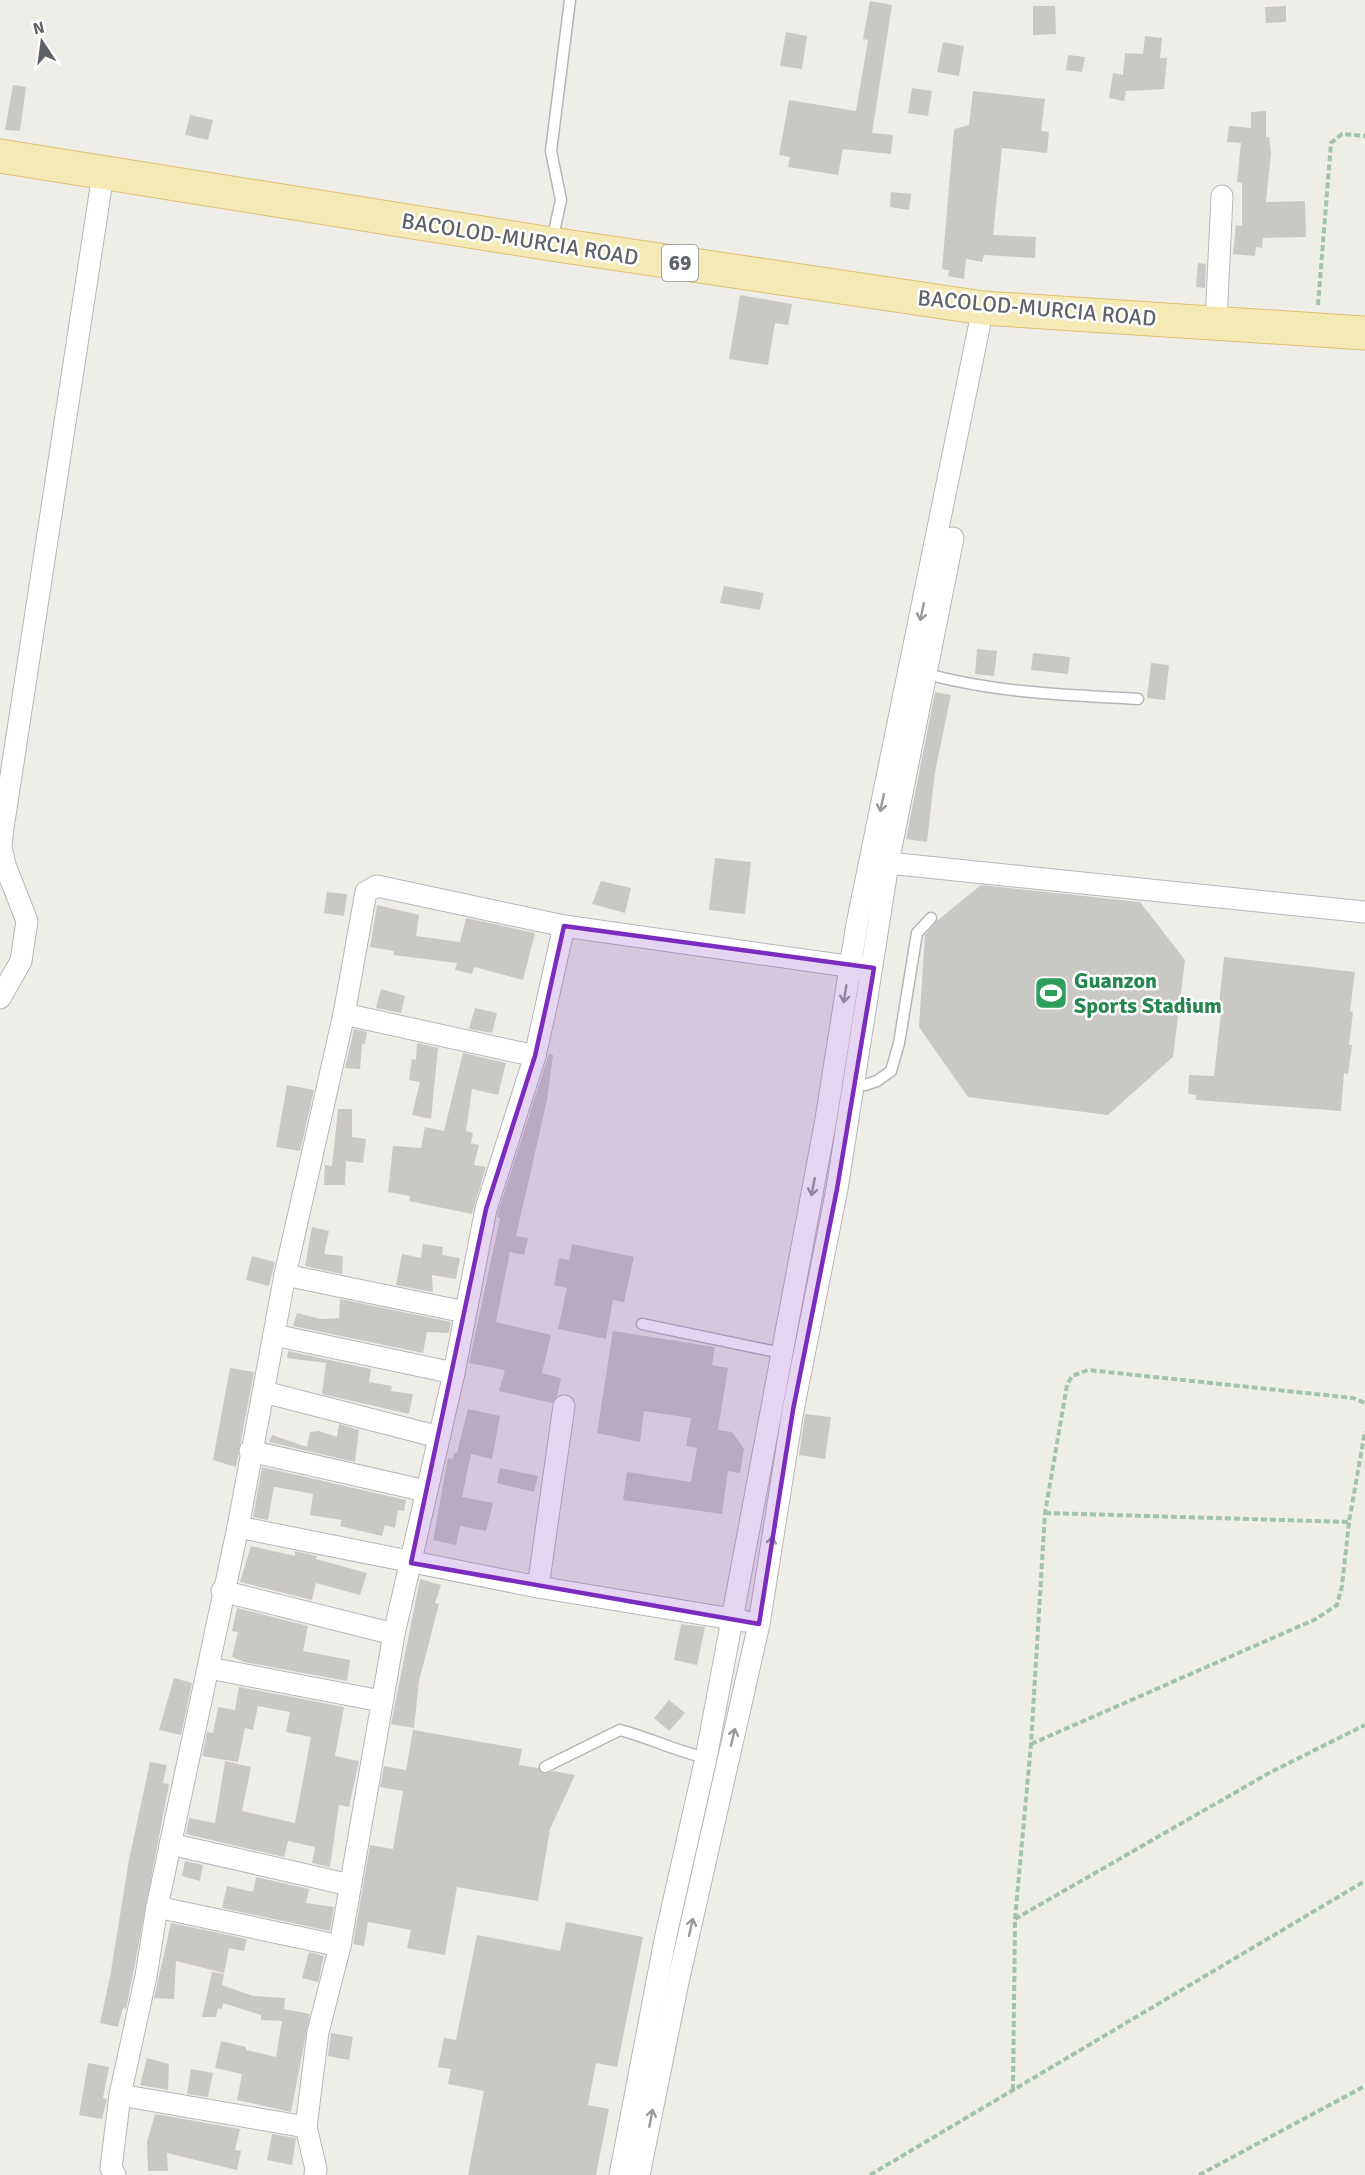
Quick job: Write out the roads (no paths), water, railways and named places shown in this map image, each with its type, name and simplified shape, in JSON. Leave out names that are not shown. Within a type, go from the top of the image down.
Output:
[{"type":"main road","name":"BACOLOD-MURCIA ROAD","points":[[0,156],[551,244],[989,308],[1365,333]]},
{"type":"street","points":[[0,998],[21,961],[27,921],[5,865],[1,847],[3,828],[104,174]]},
{"type":"street","points":[[1216,322],[1222,196]]},
{"type":"street","points":[[620,2175],[666,1935],[706,1758],[826,1119],[849,967],[923,648],[989,308]]},
{"type":"street","points":[[639,2175],[759,1624],[793,1410],[837,1189],[874,968],[888,863],[927,675],[923,648]]},
{"type":"street","points":[[888,863],[1365,912]]},
{"type":"street","points":[[115,2175],[111,2168],[120,2095],[146,1976],[170,1844],[209,1668],[222,1591],[238,1527],[250,1451],[264,1392],[285,1275],[344,1014],[366,892],[377,886],[564,926],[849,967],[874,968]]},
{"type":"street","points":[[315,2175],[316,2169],[306,2127],[318,2032],[340,1946],[394,1634],[454,1373],[486,1209],[535,1056],[564,926]]},
{"type":"street","points":[[344,1014],[535,1056]]},
{"type":"street","points":[[285,1275],[465,1312]]},
{"type":"street","points":[[274,1335],[454,1373]]},
{"type":"street","points":[[264,1392],[439,1437]]},
{"type":"street","points":[[538,1587],[564,1406]]},
{"type":"street","points":[[250,1451],[426,1491]]},
{"type":"street","points":[[238,1527],[538,1587],[759,1624]]},
{"type":"street","points":[[222,1591],[394,1634]]},
{"type":"street","points":[[209,1668],[381,1701]]},
{"type":"street","points":[[693,1816],[715,1820]]},
{"type":"street","points":[[170,1844],[351,1885]]},
{"type":"street","points":[[157,1907],[340,1946]]},
{"type":"street","points":[[120,2095],[306,2127]]},
{"type":"lane","points":[[551,244],[561,200],[551,151],[570,0]]},
{"type":"lane","points":[[927,675],[975,687],[1022,693],[1138,699]]},
{"type":"lane","points":[[855,1082],[865,1085],[878,1082],[891,1071],[899,1043],[917,933],[931,918]]},
{"type":"lane","points":[[642,1324],[782,1353]]},
{"type":"lane","points":[[545,1767],[620,1730],[652,1738],[682,1753],[706,1758]]},
{"type":"place","name":"Guanzon Sports Stadium","points":[[1051,993]]}]
